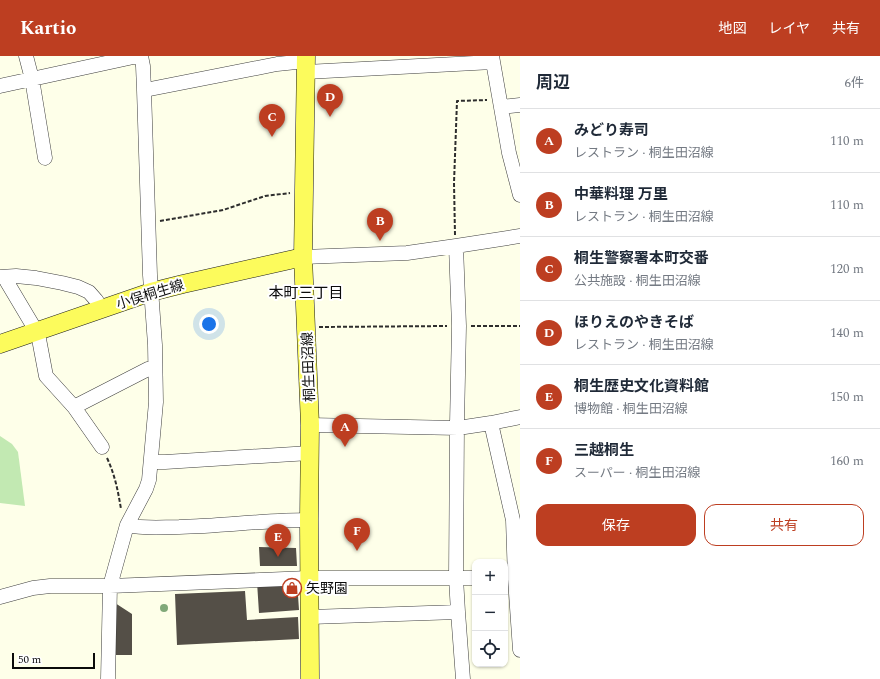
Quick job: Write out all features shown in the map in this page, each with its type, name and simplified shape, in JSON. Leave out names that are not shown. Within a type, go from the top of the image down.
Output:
[{"type":"main road","name":"桐生田沼線","points":[[306,63],[303,257],[310,425],[310,679]]},
{"type":"main road","name":"小俣桐生線","points":[[0,344],[151,292],[303,257]]},
{"type":"street","points":[[26,56],[32,79],[45,158]]},
{"type":"street","points":[[0,86],[138,56]]},
{"type":"street","points":[[108,679],[110,586],[127,525],[148,485],[156,402],[155,344],[151,292],[143,66],[141,56]]},
{"type":"street","points":[[144,90],[277,64],[492,59],[509,154],[520,195]]},
{"type":"street","points":[[501,107],[520,105]]},
{"type":"street","points":[[303,257],[407,253],[520,236]]},
{"type":"street","points":[[456,246],[460,326],[456,578],[463,679]]},
{"type":"street","points":[[2,277],[16,276],[36,278],[78,287],[89,292],[102,309]]},
{"type":"street","points":[[2,277],[7,282],[40,339],[46,376],[74,407],[102,447]]},
{"type":"street","points":[[74,407],[148,369],[155,368]]},
{"type":"street","points":[[310,425],[458,428],[520,417]]},
{"type":"street","points":[[491,423],[516,518],[513,579],[520,650]]},
{"type":"street","points":[[151,462],[310,453]]},
{"type":"street","points":[[127,525],[134,527],[159,528],[309,520]]},
{"type":"street","points":[[0,597],[33,588],[50,586],[110,586],[309,578],[472,578]]},
{"type":"street","points":[[310,617],[458,612]]},
{"type":"path","points":[[456,246],[454,183],[457,101],[488,100]]},
{"type":"path","points":[[149,223],[223,210],[265,196],[293,193]]},
{"type":"path","points":[[319,327],[520,326]]},
{"type":"path","points":[[102,447],[103,452],[112,468],[122,511]]},
{"type":"green space","points":[[0,436],[12,444],[18,452],[25,506],[0,503]]},
{"type":"building","points":[[259,547],[296,548],[297,566],[260,566]]},
{"type":"building","points":[[297,581],[299,610],[259,613],[257,582]]},
{"type":"building","points":[[245,591],[247,620],[298,617],[299,639],[177,645],[175,594]]},
{"type":"building","points":[[112,601],[132,614],[132,655],[110,655]]},
{"type":"place","name":"ほりえのやきそば","points":[[330,117]]},
{"type":"place","name":"桐生警察署本町交番","points":[[272,137]]},
{"type":"place","name":"中華料理 万里","points":[[380,241]]},
{"type":"place","name":"みどり寿司","points":[[345,447]]},
{"type":"place","name":"三越桐生","points":[[357,551]]},
{"type":"place","name":"桐生歴史文化資料館","points":[[278,557]]},
{"type":"place","name":"矢野園","points":[[292,588]]},
{"type":"district","name":"本町三丁目","points":[[306,293]]}]
